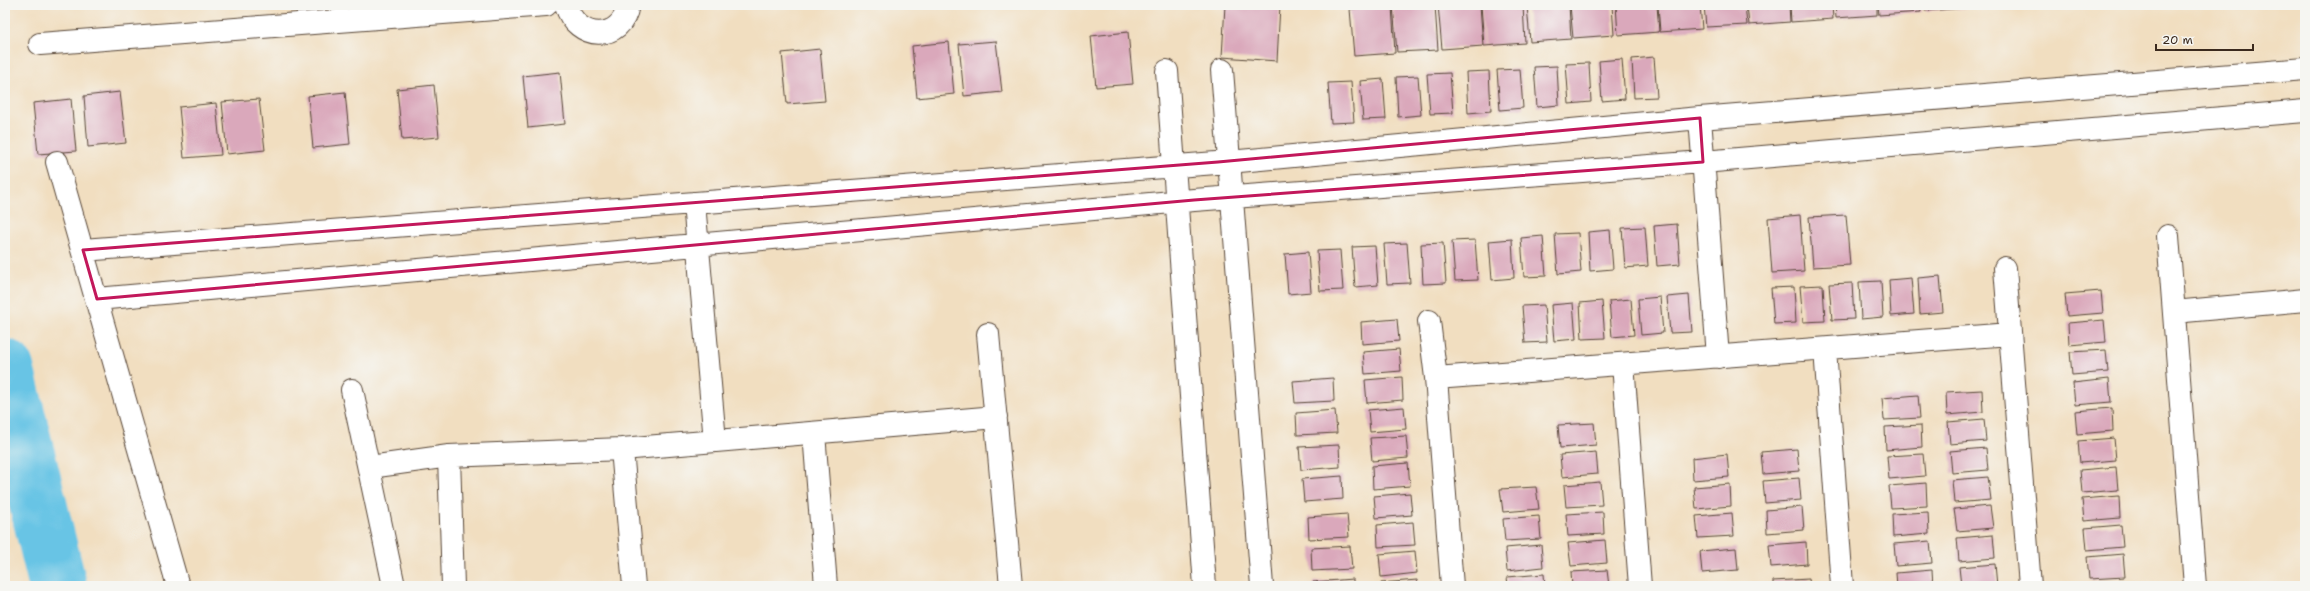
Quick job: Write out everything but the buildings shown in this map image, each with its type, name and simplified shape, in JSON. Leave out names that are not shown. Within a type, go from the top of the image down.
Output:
[{"type":"street","points":[[40,44],[546,5]]},
{"type":"street","points":[[566,5],[569,15],[576,25],[587,31],[599,33],[611,30],[621,22],[627,12],[628,5]]},
{"type":"street","points":[[83,250],[1224,162],[1700,118],[2305,69]]},
{"type":"street","points":[[1222,70],[1224,162],[1262,586]]},
{"type":"street","points":[[1167,71],[1182,165],[1186,201],[1205,586]]},
{"type":"street","points":[[97,299],[1186,201],[1703,162],[2305,111]]},
{"type":"street","points":[[1700,118],[1718,357]]},
{"type":"street","points":[[58,162],[178,586]]},
{"type":"street","points":[[694,203],[715,441]]},
{"type":"street","points":[[2168,236],[2195,586]]},
{"type":"street","points":[[2005,268],[2030,586]]},
{"type":"street","points":[[2174,312],[2305,300]]},
{"type":"street","points":[[1429,321],[1436,378],[1452,586]]},
{"type":"street","points":[[988,334],[1011,586]]},
{"type":"street","points":[[1436,378],[2010,334]]},
{"type":"street","points":[[1825,349],[1842,586]]},
{"type":"street","points":[[1623,364],[1640,586]]},
{"type":"street","points":[[352,390],[370,467],[394,586]]},
{"type":"street","points":[[370,467],[448,456],[622,449],[996,417]]},
{"type":"street","points":[[814,433],[826,586]]},
{"type":"street","points":[[622,449],[634,586]]},
{"type":"street","points":[[448,456],[454,586]]},
{"type":"highlighted area","points":[[1700,118],[1703,162],[1194,200],[97,299],[83,250],[1218,162]]},
{"type":"waterway","points":[[5,368],[58,586]]}]
